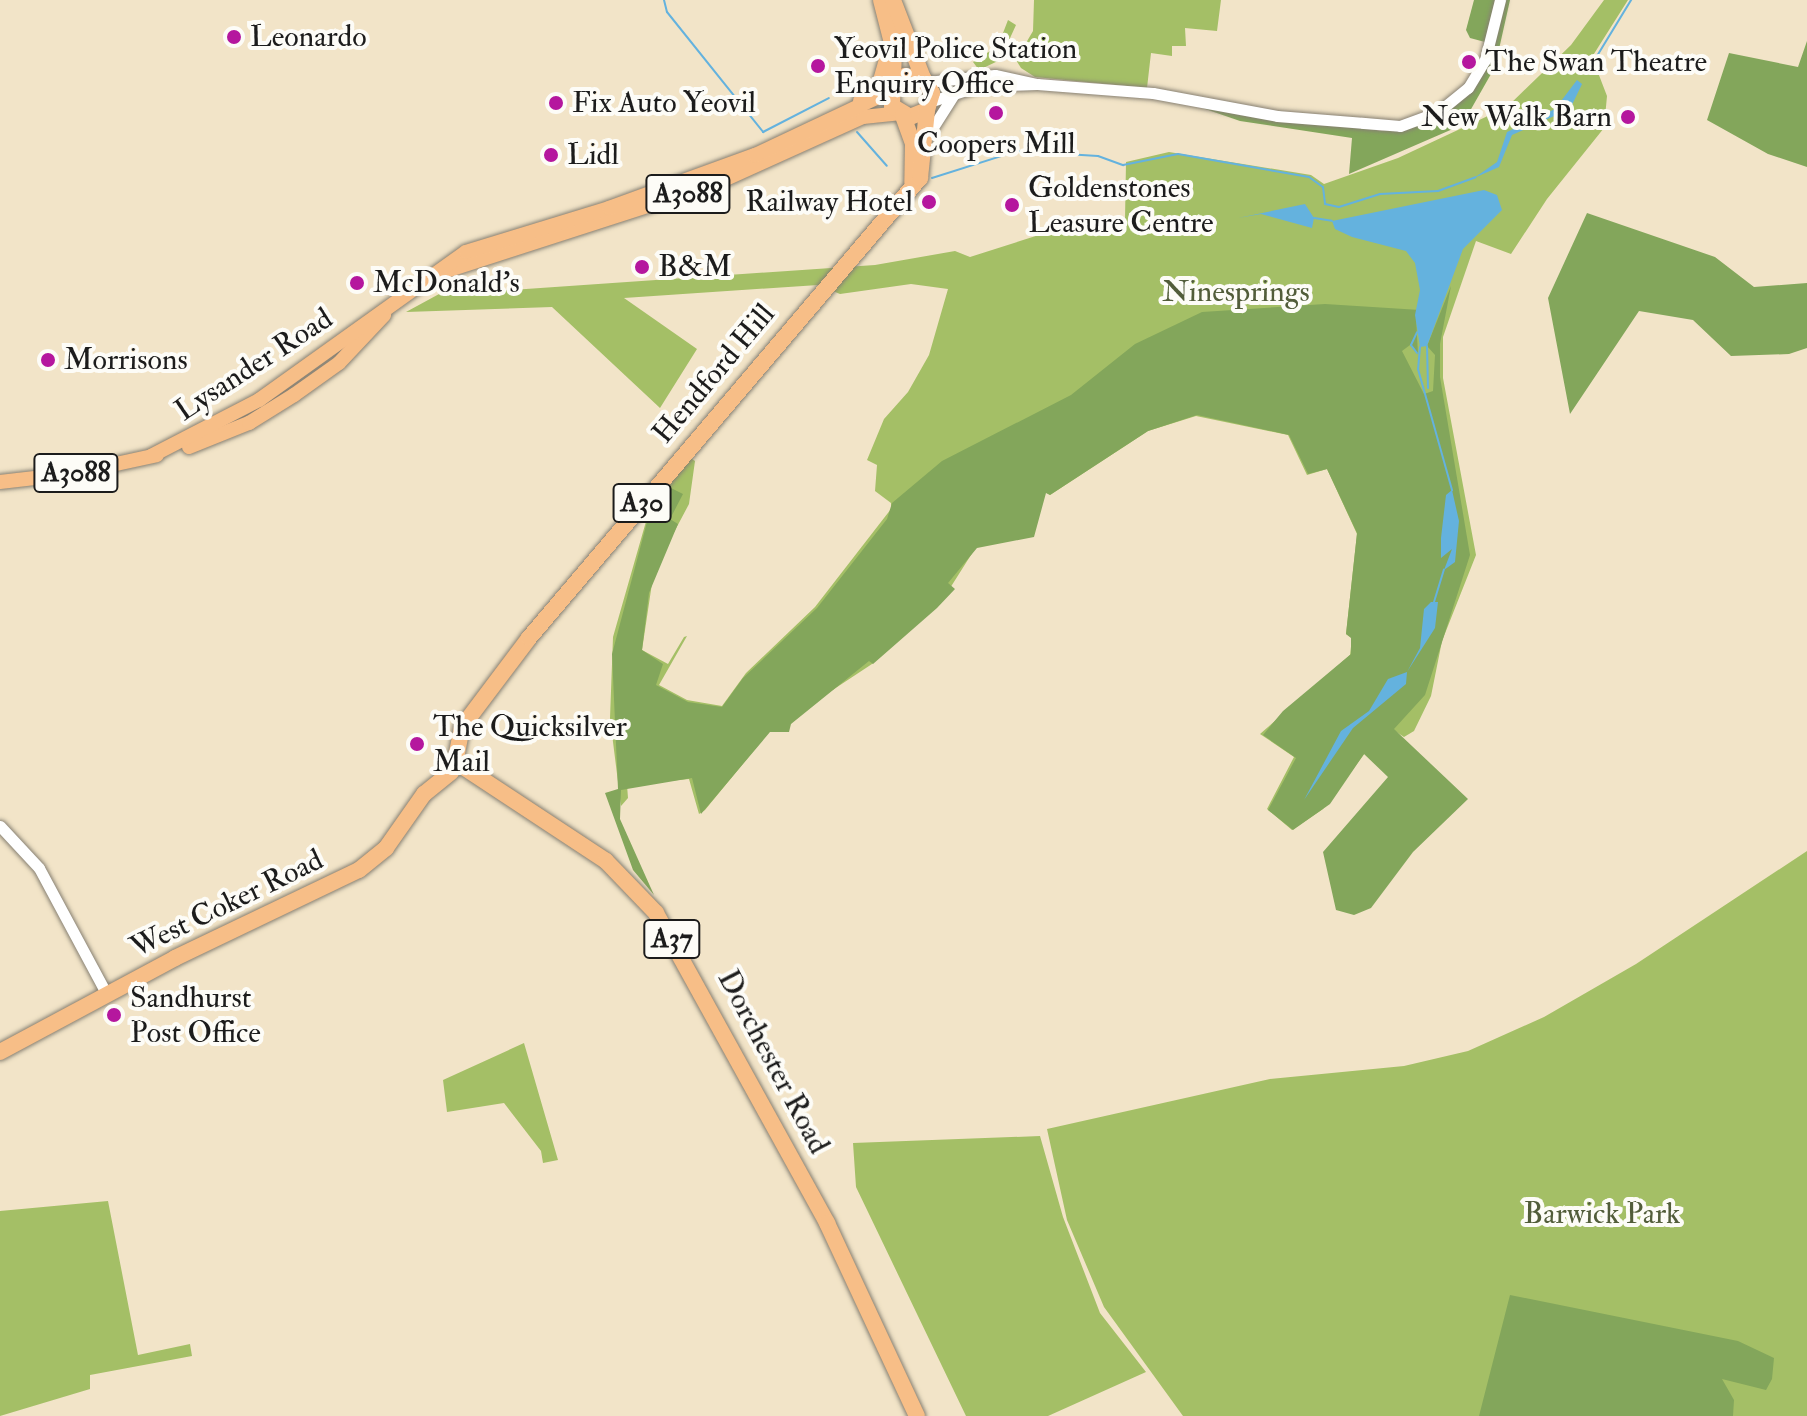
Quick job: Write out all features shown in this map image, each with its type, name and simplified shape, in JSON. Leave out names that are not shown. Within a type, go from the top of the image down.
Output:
[{"type":"highway","points":[[881,0],[889,31],[893,87],[913,144],[912,184]]},
{"type":"highway","name":"Hendford Hill","points":[[457,766],[462,727],[482,697],[922,175],[930,106],[925,80],[893,0]]},
{"type":"highway","points":[[893,87],[905,76],[925,80]]},
{"type":"highway","points":[[901,115],[930,106]]},
{"type":"highway","name":"West Coker Road","points":[[0,1052],[107,995],[359,870],[386,848],[424,794],[457,766]]},
{"type":"highway","name":"Dorchester Road","points":[[457,766],[606,861],[656,913],[806,1182],[917,1416]]},
{"type":"main road","points":[[854,107],[879,84],[886,69],[889,31]]},
{"type":"main road","name":"A3088","points":[[468,258],[755,155],[893,87]]},
{"type":"main road","name":"A3088","points":[[468,258],[710,186],[863,117],[901,115]]},
{"type":"main road","name":"Lysander Road","points":[[0,482],[197,445],[269,410],[339,363],[384,315],[440,273],[468,258]]},
{"type":"street","points":[[930,106],[956,91],[1037,84],[1177,96],[1277,116],[1391,127],[1438,112],[1459,97],[1480,70],[1500,0]]},
{"type":"street","points":[[925,80],[1012,76],[1037,84]]},
{"type":"street","points":[[1002,85],[1012,76]]},
{"type":"street","points":[[928,135],[956,91]]},
{"type":"street","points":[[0,826],[39,868],[107,995]]},
{"type":"green space","points":[[1034,0],[1221,0],[1217,31],[1185,28],[1186,46],[1172,46],[1172,56],[1151,53],[1147,88],[1035,77],[1021,68],[1016,60],[1033,31]]},
{"type":"green space","points":[[1474,0],[1495,0],[1485,42],[1470,38],[1466,30]]},
{"type":"green space","points":[[1504,0],[1510,0],[1495,67],[1462,125],[1349,174],[1352,138],[1240,121],[1188,103],[1382,131],[1425,124],[1450,110],[1479,81]]},
{"type":"green space","name":"Ninesprings","points":[[1604,0],[1628,0],[1592,57],[1607,96],[1604,128],[1547,199],[1511,254],[1476,241],[1443,337],[1443,378],[1476,555],[1442,641],[1431,696],[1414,731],[1404,737],[1386,725],[1323,809],[1292,830],[1267,809],[1294,757],[1260,734],[1350,655],[1352,638],[1346,634],[1357,534],[1327,469],[1307,475],[1288,435],[1196,416],[1148,431],[1050,495],[1045,492],[976,547],[940,604],[872,664],[769,732],[705,810],[699,814],[689,779],[627,785],[628,798],[621,806],[610,718],[613,637],[651,504],[689,457],[695,461],[689,504],[654,570],[642,650],[668,664],[687,636],[659,685],[687,700],[722,706],[746,673],[815,607],[891,509],[891,503],[875,491],[877,465],[867,460],[884,419],[908,392],[929,355],[948,289],[911,284],[840,294],[818,285],[624,298],[697,349],[660,408],[552,307],[406,312],[463,281],[481,292],[875,265],[955,251],[970,257],[1042,234],[1125,219],[1126,162],[1169,152],[1311,175],[1324,184],[1398,158],[1507,107],[1571,45]]},
{"type":"green space","points":[[1008,20],[1016,25],[1000,60],[979,70],[973,62],[998,46]]},
{"type":"green space","points":[[1807,41],[1807,167],[1768,154],[1707,120],[1729,53],[1798,67]]},
{"type":"green space","points":[[1587,213],[1715,257],[1754,287],[1807,283],[1807,348],[1789,354],[1731,356],[1693,320],[1639,311],[1570,414],[1548,298]]},
{"type":"green space","points":[[1451,286],[1440,344],[1440,377],[1470,555],[1425,695],[1394,729],[1468,799],[1413,852],[1371,908],[1354,915],[1336,910],[1323,852],[1388,777],[1364,754],[1330,804],[1293,830],[1268,810],[1296,758],[1263,735],[1283,711],[1351,654],[1351,638],[1346,634],[1357,533],[1327,469],[1308,474],[1289,435],[1197,415],[1148,431],[1050,495],[1046,493],[1034,537],[977,548],[948,583],[955,589],[937,608],[873,664],[869,661],[791,724],[789,732],[770,732],[701,814],[692,778],[621,790],[620,819],[654,895],[633,870],[605,793],[618,789],[612,654],[647,522],[671,488],[683,494],[670,519],[678,524],[649,593],[642,650],[663,664],[656,685],[688,702],[722,707],[743,678],[817,608],[887,519],[892,503],[942,461],[1071,395],[1135,344],[1202,312],[1325,304],[1420,310],[1416,316],[1418,354],[1410,345],[1402,351],[1424,394],[1433,391],[1435,355],[1427,346]]},
{"type":"green space","name":"Barwick Park","points":[[1807,851],[1807,1416],[1183,1416],[1104,1307],[1067,1220],[1047,1129],[1270,1079],[1404,1066],[1468,1051],[1544,1017],[1636,964]]},
{"type":"green space","points":[[524,1043],[558,1160],[543,1163],[541,1151],[504,1103],[447,1112],[443,1080]]},
{"type":"green space","points":[[1040,1136],[1063,1217],[1100,1313],[1146,1372],[1048,1416],[966,1416],[856,1187],[853,1143]]},
{"type":"green space","points":[[108,1201],[138,1355],[190,1344],[192,1356],[90,1375],[90,1389],[0,1416],[0,1211]]},
{"type":"green space","points":[[1510,1295],[1738,1341],[1774,1358],[1772,1379],[1766,1390],[1722,1379],[1734,1400],[1733,1416],[1479,1416]]},
{"type":"water","points":[[1577,80],[1582,84],[1570,109],[1512,135],[1499,167],[1474,178],[1497,162],[1507,132],[1555,109]]},
{"type":"water","points":[[1484,190],[1497,195],[1502,210],[1463,249],[1427,346],[1420,347],[1415,315],[1420,290],[1415,263],[1406,251],[1352,237],[1335,229],[1332,221]]},
{"type":"water","points":[[1305,204],[1314,218],[1312,228],[1261,214],[1238,218]]},
{"type":"water","points":[[1452,490],[1459,521],[1455,562],[1444,570],[1452,549],[1441,558],[1441,538],[1446,495]]},
{"type":"water","points":[[1431,602],[1438,602],[1435,628],[1407,672],[1420,648],[1424,609]]},
{"type":"water","points":[[1407,672],[1406,684],[1353,728],[1304,800],[1341,731],[1369,711],[1388,679]]},
{"type":"waterway","points":[[664,0],[667,12],[763,132],[829,98]]},
{"type":"waterway","points":[[1597,56],[1631,0]]},
{"type":"waterway","points":[[857,132],[887,166]]},
{"type":"waterway","points":[[932,178],[1017,151],[1098,156],[1123,165],[1178,154],[1309,177],[1323,187],[1325,204],[1339,207],[1380,194],[1438,191],[1476,177]]},
{"type":"waterway","points":[[1314,218],[1332,221]]},
{"type":"waterway","points":[[1417,332],[1411,345],[1417,353]]},
{"type":"waterway","points":[[1427,346],[1428,388]]},
{"type":"waterway","points":[[1420,347],[1418,369],[1452,490]]},
{"type":"waterway","points":[[1434,602],[1444,570]]},
{"type":"place","name":"Leonardo","points":[[234,37]]},
{"type":"place","name":"The Swan Theatre","points":[[1469,62]]},
{"type":"place","name":"Yeovil Police Station Enquiry Office","points":[[818,66]]},
{"type":"place","name":"Fix Auto Yeovil","points":[[556,103]]},
{"type":"place","name":"Coopers Mill","points":[[996,113]]},
{"type":"place","name":"New Walk Barn","points":[[1628,117]]},
{"type":"place","name":"Lidl","points":[[551,155]]},
{"type":"place","name":"Railway Hotel","points":[[929,202]]},
{"type":"place","name":"Goldenstones Leasure Centre","points":[[1012,205]]},
{"type":"place","name":"B&M","points":[[642,267]]},
{"type":"place","name":"McDonald's","points":[[357,283]]},
{"type":"place","name":"Morrisons","points":[[48,360]]},
{"type":"place","name":"The Quicksilver Mail","points":[[417,744]]},
{"type":"place","name":"Sandhurst Post Office","points":[[114,1015]]}]
